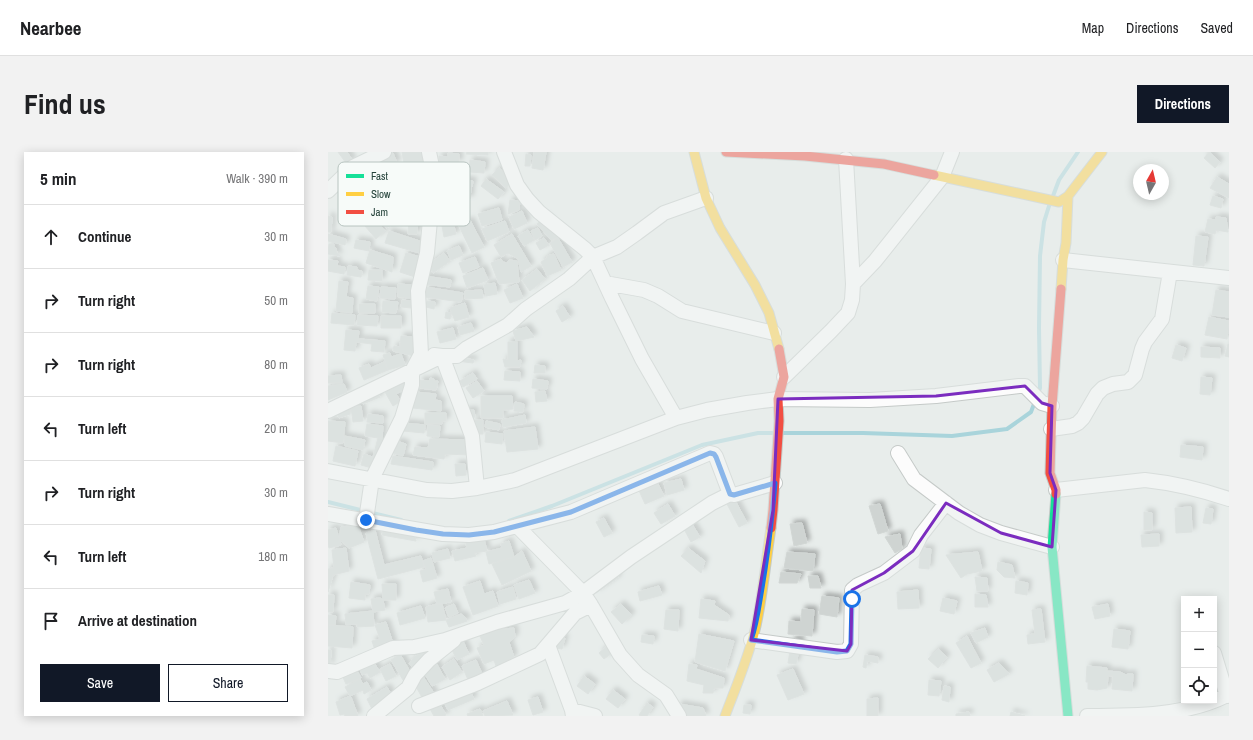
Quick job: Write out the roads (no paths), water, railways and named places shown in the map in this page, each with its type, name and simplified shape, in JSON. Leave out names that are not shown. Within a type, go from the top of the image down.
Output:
[{"type":"street","points":[[363,162],[384,152]]},
{"type":"street","points":[[429,152],[431,162]]},
{"type":"street","points":[[504,152],[517,185],[527,200],[539,212],[593,257],[642,359],[676,418]]},
{"type":"street","points":[[694,152],[706,198],[720,228],[755,285],[768,313],[778,343],[784,377],[778,399],[779,421],[773,510],[756,626],[725,716]]},
{"type":"street","points":[[726,152],[855,157],[1059,202],[1068,196],[1102,152]]},
{"type":"street","points":[[853,284],[875,261],[942,177],[952,152]]},
{"type":"street","points":[[784,377],[832,331],[848,313],[852,300],[853,284],[855,157]]},
{"type":"street","points":[[328,191],[338,181]]},
{"type":"street","points":[[1068,196],[1066,243],[1062,260],[1047,404],[1051,429],[1050,473],[1056,490],[1052,547],[1068,716]]},
{"type":"street","points":[[421,354],[457,356],[467,348],[508,325],[526,309],[569,278],[593,257],[617,247],[664,213],[706,198]]},
{"type":"street","points":[[366,520],[372,480],[402,418],[412,385],[412,370],[421,354],[418,291],[427,253],[429,226]]},
{"type":"street","points":[[1062,260],[1229,278]]},
{"type":"street","points":[[1051,429],[1072,426],[1078,423],[1084,418],[1097,394],[1103,388],[1113,384],[1128,382],[1135,375],[1142,349],[1162,319],[1170,272]]},
{"type":"street","points":[[605,283],[644,290],[658,296],[682,311],[774,332]]},
{"type":"street","points":[[328,411],[442,356]]},
{"type":"street","points":[[442,356],[472,436],[477,488]]},
{"type":"street","points":[[328,471],[427,490],[452,491],[477,488],[515,480],[676,418],[747,402],[778,399],[870,400],[922,397],[1025,386],[1047,404]]},
{"type":"street","points":[[329,516],[366,520],[443,534],[463,535],[494,532],[571,512],[710,453],[714,454],[716,457],[730,494]]},
{"type":"street","points":[[898,453],[914,479],[964,516],[980,525],[1001,533],[1052,547]]},
{"type":"street","points":[[1056,490],[1145,480],[1211,493],[1229,499]]},
{"type":"street","points":[[328,671],[337,672],[393,648],[414,647],[445,640],[497,622],[565,603],[583,593],[631,557],[712,503],[730,494],[734,495],[775,483]]},
{"type":"street","points":[[751,640],[837,652],[847,651],[851,644],[852,590],[858,585],[884,572],[913,551],[921,535],[946,503]]},
{"type":"street","points":[[517,526],[583,593],[620,655],[638,675],[666,695],[679,716]]},
{"type":"street","points":[[408,688],[422,711],[478,682],[540,654],[575,613],[591,605]]},
{"type":"street","points":[[374,716],[408,688],[415,675],[429,660],[467,632]]},
{"type":"street","points":[[548,645],[572,713],[594,716]]},
{"type":"street","points":[[1087,716],[1171,715],[1204,707],[1228,695],[1217,662]]},
{"type":"waterway","points":[[1053,196],[1059,180],[1078,152]]},
{"type":"waterway","points":[[783,433],[863,433],[952,436],[1007,429],[1031,412],[1040,388],[1040,256],[1044,222],[1049,206]]},
{"type":"waterway","points":[[509,521],[552,506],[702,445],[758,433],[772,433]]},
{"type":"waterway","points":[[328,502],[401,520]]}]
